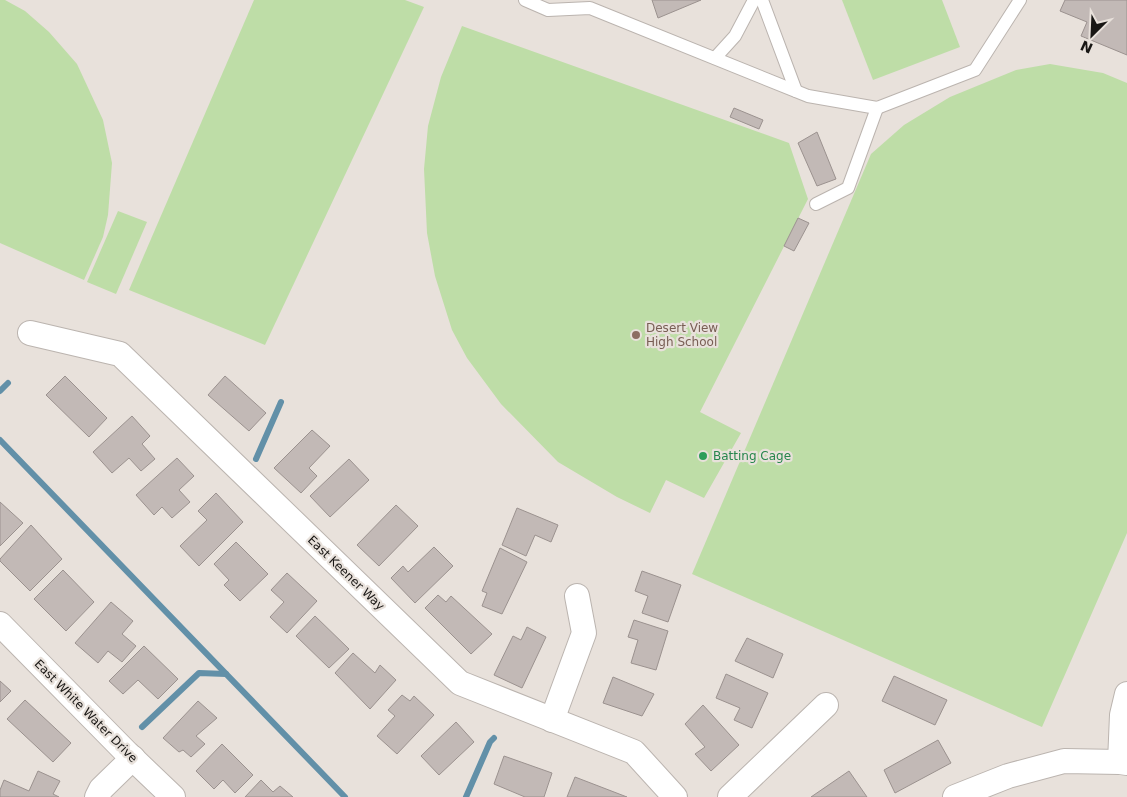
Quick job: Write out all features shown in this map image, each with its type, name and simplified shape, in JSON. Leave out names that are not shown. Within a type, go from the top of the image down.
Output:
[{"type":"street","name":"East Keener Way","points":[[30,333],[120,354],[460,683],[634,752],[675,797]]},
{"type":"street","points":[[552,720],[584,633],[578,596]]},
{"type":"street","name":"East White Water Drive","points":[[0,624],[173,797]]},
{"type":"street","points":[[955,797],[1008,776],[1064,761],[1123,762],[1120,735],[1127,694]]},
{"type":"street","points":[[730,797],[826,705]]},
{"type":"street","points":[[97,797],[101,789],[133,758]]},
{"type":"lane","points":[[524,0],[548,10],[590,8],[808,96],[877,108],[975,70],[1020,0]]},
{"type":"lane","points":[[715,58],[735,36],[754,0]]},
{"type":"lane","points":[[762,0],[796,91]]},
{"type":"lane","points":[[816,204],[848,188],[877,108]]},
{"type":"green space","points":[[0,0],[5,0],[25,11],[49,32],[77,64],[103,120],[112,163],[108,215],[103,237],[84,280],[0,243]]},
{"type":"green space","points":[[254,0],[405,0],[424,7],[265,345],[129,290]]},
{"type":"green space","points":[[842,0],[942,0],[960,47],[873,80]]},
{"type":"green space","points":[[462,26],[789,143],[808,199],[700,412],[741,433],[704,498],[666,480],[650,513],[617,497],[558,462],[501,404],[467,358],[452,330],[435,276],[427,233],[424,169],[428,126],[441,77]]},
{"type":"green space","points":[[1050,64],[1103,73],[1127,83],[1127,533],[1042,727],[692,574],[871,154],[904,125],[950,97],[1016,70]]},
{"type":"green space","points":[[118,211],[147,222],[116,294],[87,282]]},
{"type":"building","points":[[652,0],[701,0],[658,18]]},
{"type":"building","points":[[1065,0],[1127,0],[1127,55],[1081,36],[1087,22],[1060,11]]},
{"type":"building","points":[[734,108],[763,120],[759,129],[730,117]]},
{"type":"building","points":[[817,132],[836,179],[817,186],[798,143]]},
{"type":"building","points":[[798,218],[809,223],[794,251],[784,246]]},
{"type":"building","points":[[65,376],[107,418],[89,437],[46,395]]},
{"type":"building","points":[[225,376],[266,413],[249,431],[208,395]]},
{"type":"building","points":[[132,416],[150,436],[142,444],[155,459],[141,471],[129,458],[112,473],[93,452]]},
{"type":"building","points":[[312,430],[330,446],[309,468],[317,476],[301,493],[274,468]]},
{"type":"building","points":[[177,458],[194,476],[179,490],[190,502],[172,518],[162,507],[154,515],[136,495]]},
{"type":"building","points":[[349,459],[369,480],[330,517],[310,496]]},
{"type":"building","points":[[216,493],[243,522],[199,566],[180,546],[207,520],[198,511]]},
{"type":"building","points":[[0,502],[23,523],[0,546]]},
{"type":"building","points":[[396,505],[418,526],[379,566],[357,545]]},
{"type":"building","points":[[517,508],[558,525],[551,542],[535,535],[526,556],[502,545]]},
{"type":"building","points":[[31,525],[62,559],[30,591],[0,559]]},
{"type":"building","points":[[236,542],[268,574],[240,601],[224,585],[229,580],[214,564]]},
{"type":"building","points":[[434,547],[453,566],[415,603],[391,578],[403,566],[408,572]]},
{"type":"building","points":[[500,548],[527,562],[502,614],[482,606],[487,593],[482,591]]},
{"type":"building","points":[[63,570],[94,602],[66,631],[34,599]]},
{"type":"building","points":[[642,571],[681,585],[668,622],[642,613],[648,596],[635,591]]},
{"type":"building","points":[[287,573],[317,601],[287,633],[270,617],[284,602],[271,590]]},
{"type":"building","points":[[438,595],[446,602],[451,596],[492,634],[471,654],[425,608]]},
{"type":"building","points":[[111,602],[133,621],[122,634],[136,646],[122,662],[108,651],[98,663],[75,643]]},
{"type":"building","points":[[315,616],[349,649],[329,668],[296,636]]},
{"type":"building","points":[[634,620],[668,631],[656,670],[631,663],[638,640],[628,637]]},
{"type":"building","points":[[527,627],[546,637],[522,688],[494,675],[513,636],[521,640]]},
{"type":"building","points":[[747,638],[783,654],[773,678],[735,661]]},
{"type":"building","points":[[144,646],[178,679],[158,699],[138,680],[123,694],[109,681]]},
{"type":"building","points":[[353,653],[375,673],[380,665],[396,680],[370,709],[335,673]]},
{"type":"building","points":[[726,674],[768,693],[752,728],[734,720],[740,708],[716,698]]},
{"type":"building","points":[[894,676],[947,700],[935,725],[882,701]]},
{"type":"building","points":[[613,677],[654,694],[642,716],[603,703]]},
{"type":"building","points":[[0,681],[11,691],[0,702]]},
{"type":"building","points":[[402,695],[410,701],[414,696],[434,715],[397,754],[377,736],[395,716],[388,710]]},
{"type":"building","points":[[25,700],[71,743],[53,762],[7,719]]},
{"type":"building","points":[[198,701],[217,718],[196,736],[205,744],[191,757],[183,750],[179,752],[163,738]]},
{"type":"building","points":[[703,705],[739,745],[711,771],[695,754],[705,747],[685,724]]},
{"type":"building","points":[[456,722],[474,742],[439,775],[421,756]]},
{"type":"building","points":[[938,740],[951,763],[895,793],[884,770]]},
{"type":"building","points":[[222,744],[253,775],[235,793],[223,780],[214,789],[196,771]]},
{"type":"building","points":[[504,756],[552,773],[544,797],[525,797],[494,784]]},
{"type":"building","points":[[38,771],[60,781],[53,794],[59,797],[0,797],[0,790],[4,780],[29,791]]},
{"type":"building","points":[[849,771],[867,797],[811,797]]},
{"type":"building","points":[[575,777],[627,797],[567,797]]},
{"type":"building","points":[[261,780],[273,792],[280,786],[293,797],[245,797]]},
{"type":"waterway","points":[[0,391],[8,383]]},
{"type":"waterway","points":[[256,459],[281,402]]},
{"type":"waterway","points":[[0,440],[345,797]]},
{"type":"waterway","points":[[142,727],[199,673],[226,674]]},
{"type":"waterway","points":[[466,797],[490,742],[494,738]]},
{"type":"place","name":"Desert View High School","points":[[636,335]]},
{"type":"place","name":"Batting Cage","points":[[703,456]]}]
